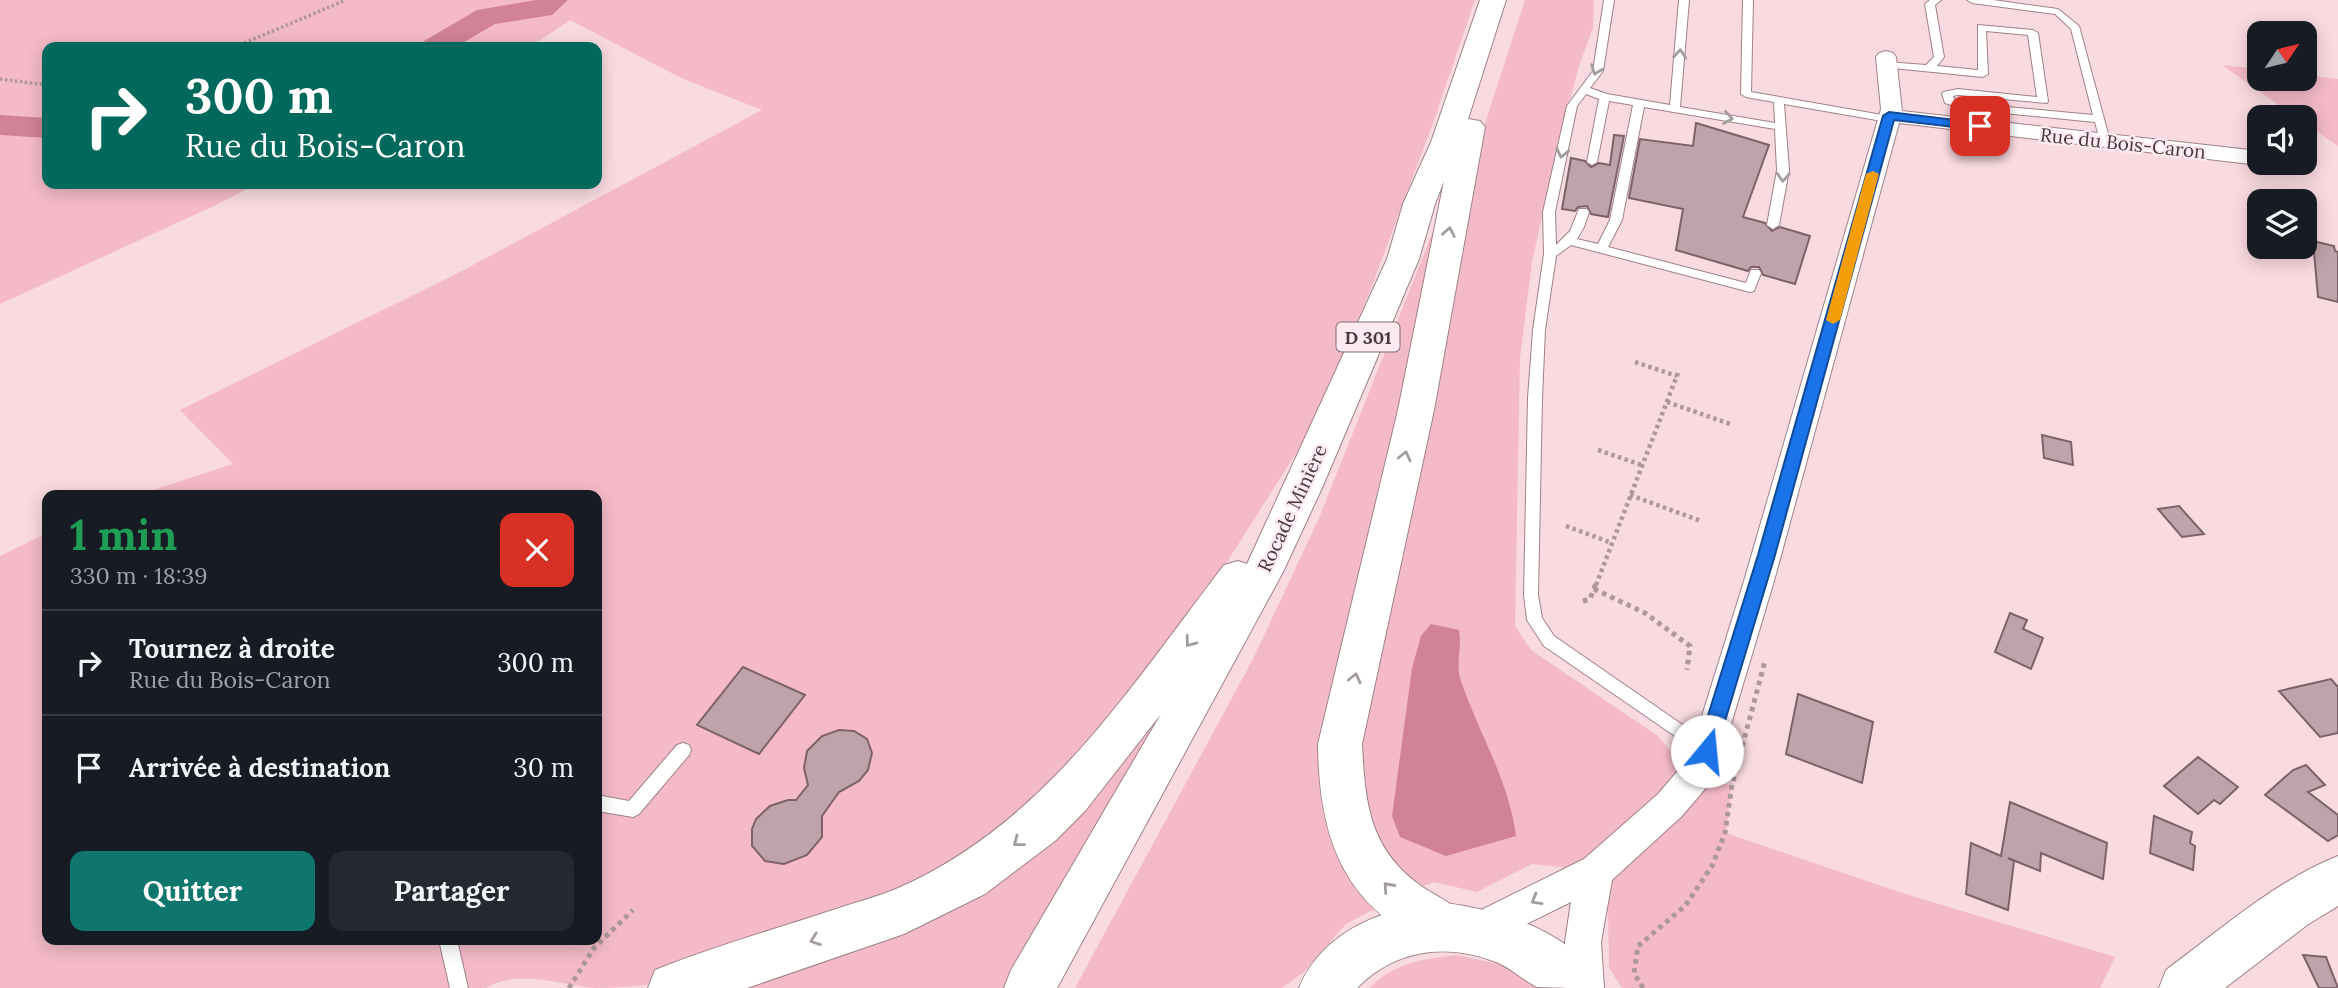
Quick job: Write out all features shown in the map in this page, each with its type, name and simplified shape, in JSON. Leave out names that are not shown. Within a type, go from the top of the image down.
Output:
[{"type":"main road","name":"Rocade Minière","points":[[1029,988],[1216,659],[1263,572],[1303,488],[1403,259],[1419,204],[1446,142],[1493,2]]},
{"type":"main road","points":[[1493,2],[1482,77],[1464,152],[1416,410],[1340,744],[1341,797],[1348,827],[1367,864],[1397,897],[1460,929],[1525,949],[1548,963],[1576,988]]},
{"type":"main road","points":[[673,988],[904,910],[968,878],[1038,826],[1069,796],[1120,735],[1303,488]]},
{"type":"main road","points":[[2184,988],[2290,908],[2338,879]]},
{"type":"main road","points":[[1324,988],[1342,967],[1363,949],[1388,937],[1415,929],[1460,929]]},
{"type":"street","points":[[1460,929],[1596,871],[1670,805],[1693,778],[1707,751],[1766,555],[1889,117],[1892,98],[1886,61]]},
{"type":"street","name":"Rue du Bois-Caron","points":[[1889,117],[2247,157]]},
{"type":"street","points":[[1586,988],[1580,958],[1581,939],[1596,871]]},
{"type":"lane","points":[[1609,0],[1598,71],[1572,106],[1549,212],[1550,254],[1539,330],[1535,398],[1531,595],[1535,620],[1541,632],[1563,653],[1707,751]]},
{"type":"lane","points":[[1675,109],[1684,0]]},
{"type":"lane","points":[[1748,0],[1746,94],[1889,117]]},
{"type":"lane","points":[[1930,68],[1939,57],[1930,4],[1936,0]]},
{"type":"lane","points":[[1972,0],[2058,12],[2076,28],[2105,141]]},
{"type":"lane","points":[[1886,61],[1983,74],[1981,27],[2033,33],[2043,101],[1958,92],[1947,94],[1948,101],[1963,106],[2099,119]]},
{"type":"lane","points":[[1585,90],[1605,97],[1781,127]]},
{"type":"lane","points":[[1592,162],[1605,97]]},
{"type":"lane","points":[[1773,225],[1783,186],[1779,101]]},
{"type":"lane","points":[[1601,249],[1616,220],[1639,103]]},
{"type":"lane","points":[[1550,254],[1572,241],[1581,225],[1583,212]]},
{"type":"lane","points":[[1572,241],[1750,288],[1755,273]]},
{"type":"lane","points":[[602,804],[633,809],[683,750]]},
{"type":"lane","points":[[449,945],[459,988]]},
{"type":"path","points":[[247,42],[346,0]]},
{"type":"path","points":[[0,79],[42,84]]},
{"type":"path","points":[[1583,601],[1590,599],[1677,374],[1635,362]]},
{"type":"path","points":[[1667,402],[1733,425]]},
{"type":"path","points":[[1598,450],[1642,466]]},
{"type":"path","points":[[1630,495],[1701,521]]},
{"type":"path","points":[[1566,526],[1612,543]]},
{"type":"path","points":[[1594,589],[1632,604],[1667,625],[1690,646],[1687,670]]},
{"type":"path","points":[[602,940],[633,910]]},
{"type":"path","points":[[569,988],[597,945]]},
{"type":"shaded area","points":[[0,0],[1475,0],[1432,126],[1370,291],[1314,425],[1194,614],[1200,661],[1007,988],[657,988],[656,984],[595,988],[526,978],[499,982],[486,988],[0,988],[0,556],[42,535],[42,945],[602,945],[602,490],[153,490],[233,464],[180,410],[458,273],[762,110],[681,78],[570,20],[537,42],[42,42],[42,189],[246,189],[0,304]]},
{"type":"shaded area","points":[[1525,0],[1594,0],[1593,28],[1580,63],[1560,135],[1532,262],[1520,358],[1515,626],[1531,650],[1658,736],[1693,778],[1732,785],[1726,833],[1899,892],[2115,957],[2100,988],[1622,988],[1609,968],[1608,913],[1596,871],[1532,864],[1477,892],[1434,882],[1397,897],[1346,924],[1304,972],[1282,988],[1075,988],[1254,657],[1319,518],[1447,196],[1482,133]]},
{"type":"shaded area","points":[[2222,65],[2247,68],[2247,83]]},
{"type":"shaded area","points":[[2317,76],[2338,79],[2338,146],[2317,131],[2317,105],[2279,105],[2259,91],[2317,91]]},
{"type":"shaded area","points":[[1431,624],[1459,630],[1460,678],[1507,795],[1516,836],[1446,856],[1400,837],[1392,816],[1412,668],[1421,636]]},
{"type":"shaded area","points":[[1456,955],[1499,964],[1541,988],[1370,988],[1398,968]]},
{"type":"building","points":[[1696,123],[1769,145],[1743,217],[1765,223],[1772,231],[1780,227],[1810,236],[1795,284],[1763,275],[1759,267],[1751,267],[1748,271],[1676,250],[1683,209],[1629,198],[1640,139],[1693,146]]},
{"type":"building","points":[[1614,135],[1624,136],[1608,217],[1591,214],[1587,206],[1578,207],[1575,211],[1562,209],[1571,158],[1585,161],[1591,167],[1599,163],[1610,165]]},
{"type":"building","points":[[2317,242],[2334,246],[2338,252],[2338,302],[2318,297],[2315,259],[2317,259]]},
{"type":"building","points":[[2042,435],[2071,442],[2073,465],[2044,458]]},
{"type":"building","points":[[2179,506],[2204,534],[2182,537],[2158,509]]},
{"type":"building","points":[[2010,613],[2027,620],[2023,629],[2043,638],[2031,669],[1995,652]]},
{"type":"building","points":[[743,667],[805,695],[759,754],[697,725]]},
{"type":"building","points":[[2331,679],[2338,687],[2338,733],[2320,737],[2279,691]]},
{"type":"building","points":[[1798,694],[1873,722],[1862,783],[1786,754]]},
{"type":"building","points":[[839,730],[854,731],[867,739],[872,753],[868,770],[859,781],[839,792],[822,816],[822,837],[807,855],[784,864],[765,861],[752,846],[752,829],[756,819],[770,806],[796,800],[808,785],[804,768],[807,751],[822,736]]},
{"type":"building","points":[[2198,757],[2238,787],[2220,804],[2214,800],[2198,814],[2164,786]]},
{"type":"building","points":[[2306,765],[2325,785],[2308,792],[2338,815],[2338,835],[2328,841],[2265,795],[2293,770]]},
{"type":"building","points":[[2010,802],[2107,843],[2103,879],[2041,853],[2040,871],[2008,858],[2014,861],[2008,910],[1966,894],[1971,843],[2001,856]]},
{"type":"building","points":[[2154,816],[2192,832],[2190,843],[2195,846],[2193,870],[2150,853]]},
{"type":"building","points":[[2303,955],[2326,957],[2338,988],[2319,988]]},
{"type":"waterway","points":[[443,42],[487,16],[542,9],[554,0]]},
{"type":"waterway","points":[[0,125],[42,128]]},
{"type":"slow traffic","points":[[1833,320],[1873,174]]},
{"type":"route","points":[[1707,751],[1766,555],[1889,116],[1980,126]]}]
